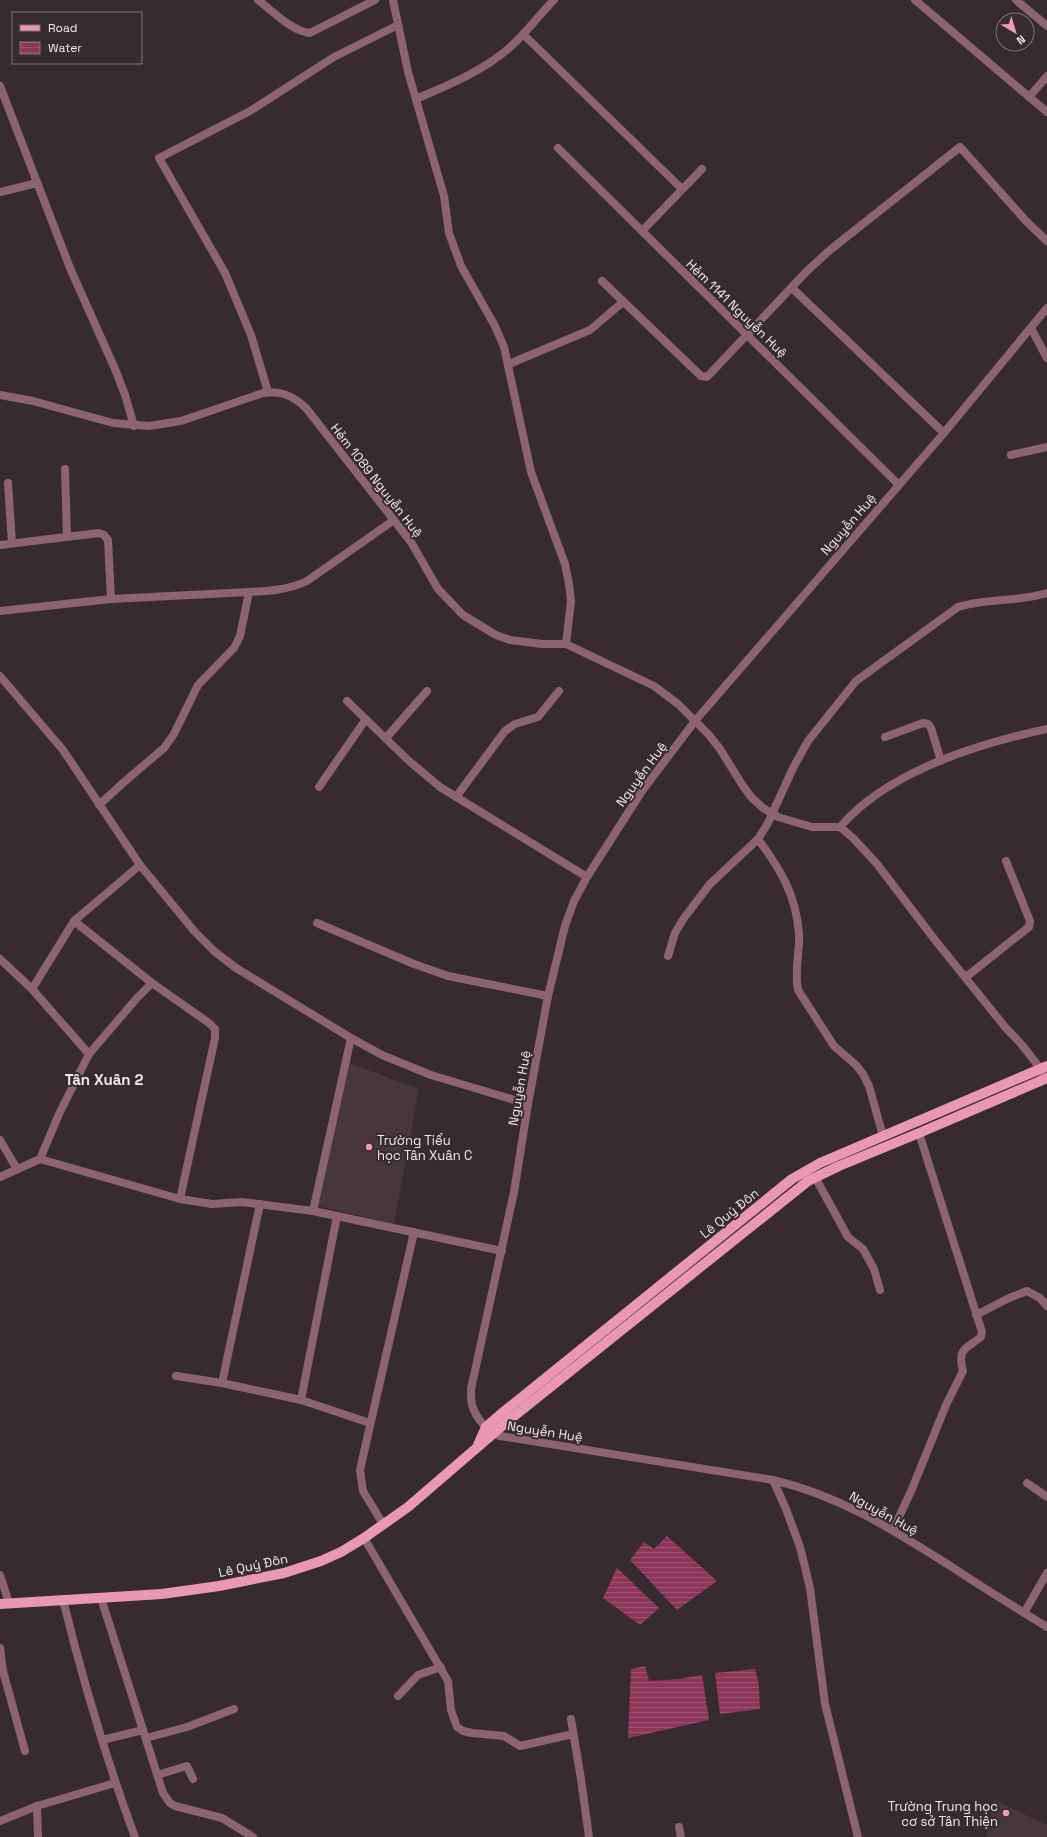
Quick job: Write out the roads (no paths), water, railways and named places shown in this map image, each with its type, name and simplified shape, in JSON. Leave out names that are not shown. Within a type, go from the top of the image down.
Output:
[{"type":"main road","name":"Lê Quý Đôn","points":[[4,1604],[176,1592],[219,1586],[284,1573],[322,1561],[341,1552],[364,1538],[408,1507],[475,1451],[489,1431],[704,1256],[784,1186],[805,1171],[820,1163],[1044,1067]]},
{"type":"main road","name":"Lê Quý Đôn","points":[[704,1256],[815,1177],[1046,1080]]},
{"type":"street","points":[[258,0],[292,26],[304,32],[310,33],[375,0]]},
{"type":"street","points":[[393,0],[408,72],[441,184],[449,233],[465,273],[495,326],[509,364],[517,410],[531,472],[558,544],[570,584],[570,622],[566,644]]},
{"type":"street","points":[[416,99],[483,67],[524,35],[554,0]]},
{"type":"street","points":[[915,0],[1047,112]]},
{"type":"street","points":[[1016,0],[1047,26]]},
{"type":"street","points":[[268,392],[251,335],[225,273],[159,158],[250,111],[334,57],[398,25]]},
{"type":"street","points":[[524,35],[682,189]]},
{"type":"street","points":[[1029,97],[1047,76]]},
{"type":"street","points":[[0,86],[82,297],[115,369],[134,426]]},
{"type":"street","points":[[602,281],[703,377],[708,376],[830,250],[960,147],[1026,221],[1047,240]]},
{"type":"street","name":"Hẻm 1141 Nguyễn Huệ","points":[[558,148],[899,485]]},
{"type":"street","points":[[642,231],[702,169]]},
{"type":"street","points":[[0,192],[37,183]]},
{"type":"street","points":[[792,288],[944,432]]},
{"type":"street","points":[[509,364],[590,330],[623,302]]},
{"type":"street","name":"Nguyễn Huệ","points":[[1047,308],[899,485],[695,721],[642,791],[587,876],[574,901],[565,926],[548,996],[528,1104],[514,1192],[471,1389],[472,1404],[489,1431],[507,1438],[625,1455],[773,1480],[798,1486],[856,1510],[893,1530],[1047,1627]]},
{"type":"street","points":[[1031,328],[1047,358]]},
{"type":"street","name":"Hẻm 1089 Nguyễn Huệ","points":[[0,395],[33,401],[113,423],[134,426],[149,426],[182,422],[268,392],[284,393],[292,396],[306,408],[394,520],[414,548],[438,589],[463,615],[496,635],[510,640],[542,644],[566,644],[654,686],[695,721],[720,749],[752,798],[772,814],[789,821],[812,827],[840,827]]},
{"type":"street","points":[[1012,455],[1047,447]]},
{"type":"street","points":[[65,469],[67,537]]},
{"type":"street","points":[[8,483],[12,543]]},
{"type":"street","points":[[0,611],[111,599],[279,590],[294,587],[307,581],[394,520]]},
{"type":"street","points":[[0,545],[99,533],[106,537],[111,599]]},
{"type":"street","points":[[100,806],[123,783],[164,748],[174,734],[198,685],[234,648],[240,636],[248,592]]},
{"type":"street","points":[[668,956],[675,933],[697,898],[723,871],[758,839],[808,741],[856,680],[958,607],[973,603],[1031,598],[1047,593]]},
{"type":"street","points":[[0,676],[63,750],[140,865],[195,932],[214,951],[236,968],[350,1038],[382,1055],[431,1075],[528,1104]]},
{"type":"street","points":[[386,738],[427,691]]},
{"type":"street","points":[[456,797],[505,731],[515,724],[538,718],[559,691]]},
{"type":"street","points":[[347,701],[427,777],[456,797],[587,876]]},
{"type":"street","points":[[319,787],[366,719]]},
{"type":"street","points":[[885,737],[923,723],[928,724],[931,728],[941,761]]},
{"type":"street","points":[[1046,1080],[1044,1067],[1004,1027],[877,864],[853,838],[840,827],[848,817],[892,785],[912,773],[998,741],[1047,729]]},
{"type":"street","points":[[758,839],[777,864],[791,896],[799,935],[796,981],[798,990],[834,1046],[856,1065],[863,1074],[869,1086],[883,1136]]},
{"type":"street","points":[[966,977],[1029,927],[1030,921],[1006,861]]},
{"type":"street","points":[[32,989],[74,921],[140,865]]},
{"type":"street","points":[[74,921],[152,983],[210,1023],[215,1030],[215,1038],[180,1198]]},
{"type":"street","points":[[317,923],[414,964],[448,976],[548,996]]},
{"type":"street","points":[[0,959],[32,989],[89,1054]]},
{"type":"street","points":[[40,1159],[59,1114],[89,1054],[137,998],[152,983]]},
{"type":"street","points":[[313,1211],[350,1038]]},
{"type":"street","points":[[893,1530],[912,1489],[946,1405],[963,1371],[960,1362],[961,1354],[964,1349],[981,1338],[982,1332],[919,1133]]},
{"type":"street","points":[[0,1140],[17,1168]]},
{"type":"street","points":[[0,1177],[17,1168],[40,1159],[180,1198],[212,1204],[242,1202],[313,1211],[502,1251]]},
{"type":"street","points":[[815,1177],[848,1237],[863,1249],[874,1269],[880,1290]]},
{"type":"street","points":[[222,1383],[260,1204]]},
{"type":"street","points":[[301,1400],[337,1216]]},
{"type":"street","points":[[383,1524],[363,1491],[360,1470],[414,1232]]},
{"type":"street","points":[[976,1315],[1009,1298],[1027,1291],[1040,1298],[1047,1306]]},
{"type":"street","points":[[176,1376],[222,1383],[301,1400],[370,1423]]},
{"type":"street","points":[[773,1480],[786,1509],[800,1547],[810,1588],[825,1704],[858,1837]]},
{"type":"street","points":[[1027,1483],[1047,1497]]},
{"type":"street","points":[[364,1538],[448,1681],[453,1721],[457,1727],[463,1731],[504,1736],[520,1746],[573,1734]]},
{"type":"street","points":[[1024,1613],[1047,1573]]},
{"type":"street","points":[[0,1575],[4,1604]]},
{"type":"street","points":[[101,1598],[163,1793],[175,1806],[222,1818],[253,1837]]},
{"type":"street","points":[[64,1600],[81,1674],[115,1783],[135,1837]]},
{"type":"street","points":[[0,1648],[3,1672],[25,1751]]},
{"type":"street","points":[[398,1696],[418,1675],[441,1667]]},
{"type":"street","points":[[102,1740],[187,1727],[234,1709]]},
{"type":"street","points":[[571,1719],[582,1779],[589,1837]]},
{"type":"street","points":[[157,1774],[187,1766],[193,1779]]},
{"type":"street","points":[[0,1820],[37,1806],[115,1783]]},
{"type":"street","points":[[37,1806],[38,1837]]},
{"type":"street","points":[[679,1827],[681,1837]]},
{"type":"water","points":[[667,1536],[717,1581],[677,1610],[630,1560],[644,1542],[654,1549]]},
{"type":"water","points":[[617,1568],[659,1608],[640,1625],[603,1598]]},
{"type":"water","points":[[645,1666],[649,1681],[679,1679],[702,1675],[709,1720],[628,1738],[631,1669]]},
{"type":"water","points":[[755,1669],[759,1686],[760,1709],[720,1714],[715,1673]]},
{"type":"place","name":"Trường Tiểu học Tân Xuân C","points":[[369,1147]]},
{"type":"place","name":"Trường Trung học cơ sở Tân Thiện","points":[[1006,1813]]},
{"type":"district","name":"Tân Xuân 2","points":[[104,1080]]}]
